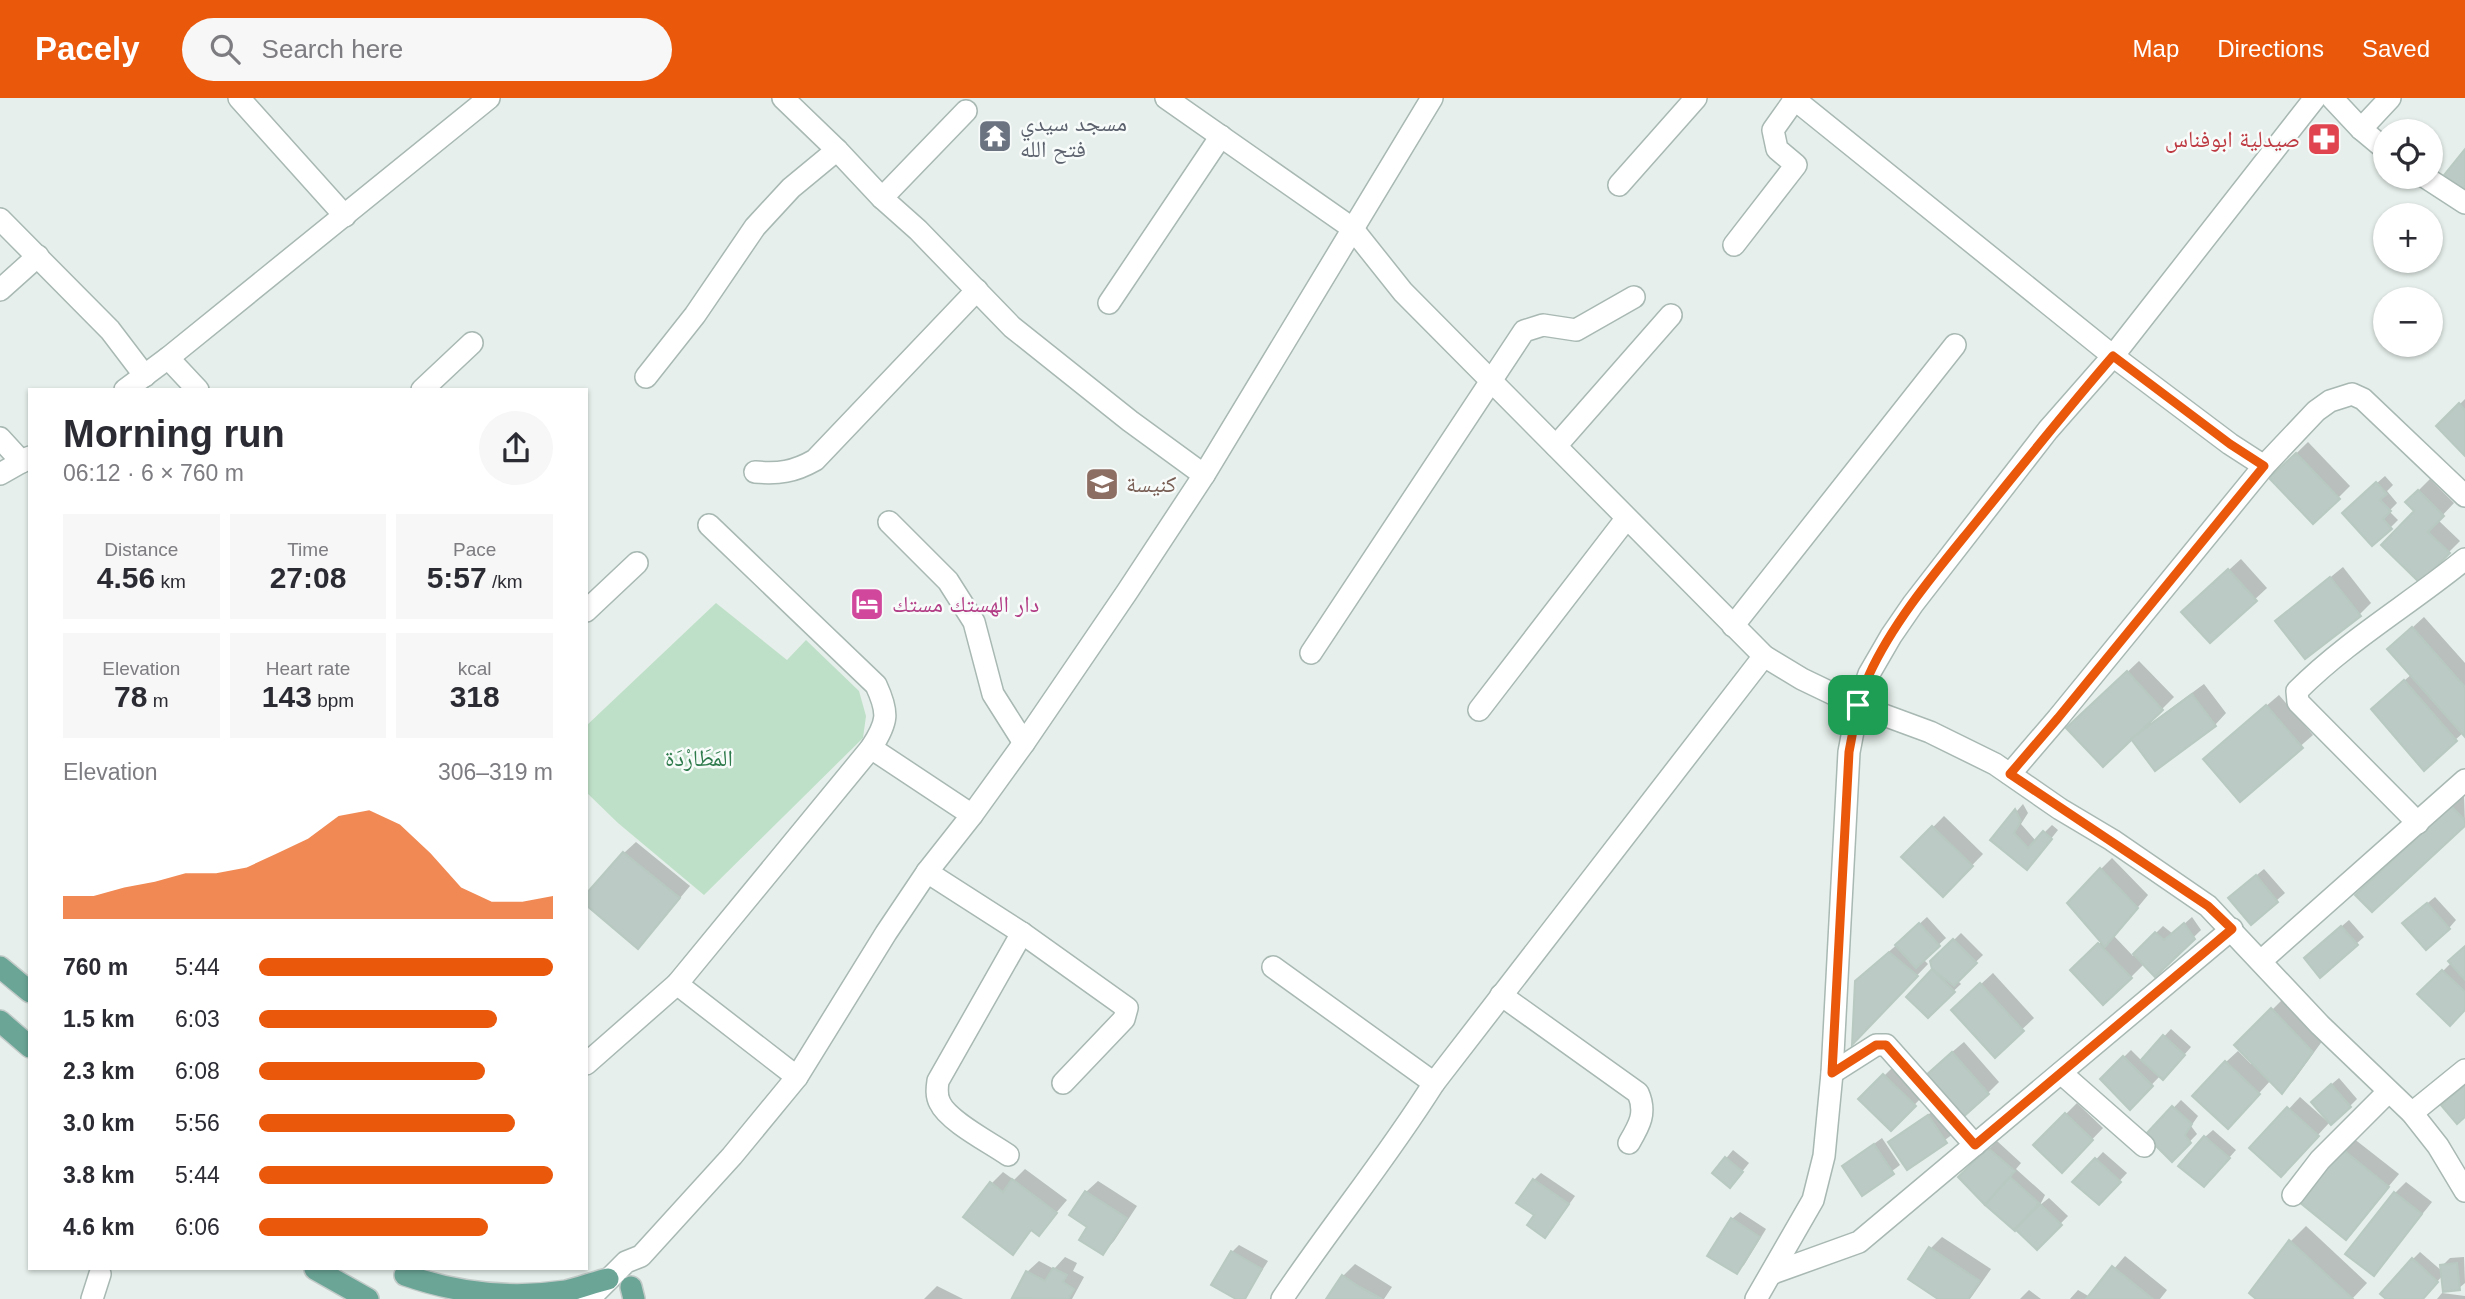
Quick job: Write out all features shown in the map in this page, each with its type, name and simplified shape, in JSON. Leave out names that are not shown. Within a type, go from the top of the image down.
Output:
[{"type":"main road","points":[[0,967],[28,990]]},
{"type":"main road","points":[[0,1021],[28,1045]]},
{"type":"main road","points":[[317,1270],[368,1299]]},
{"type":"main road","points":[[400,1272],[441,1288],[501,1298],[565,1292],[608,1279]]},
{"type":"main road","points":[[400,1272],[447,1299]]},
{"type":"street","points":[[239,98],[345,216]]},
{"type":"street","points":[[128,388],[489,98]]},
{"type":"street","points":[[1166,98],[1352,228],[1403,292],[1764,656],[1802,679],[1858,705],[1930,732],[1995,764],[2208,906],[2320,1025],[2412,1113],[2438,1146],[2465,1191]]},
{"type":"street","points":[[589,1299],[626,1262],[641,1256],[732,1156],[797,1077],[927,872],[1024,743],[1204,475],[1432,98]]},
{"type":"street","points":[[1619,185],[1696,98]]},
{"type":"street","points":[[1756,1299],[1813,1200],[1824,1156],[1832,1073],[1849,752],[1858,705],[1869,674],[1913,604],[2048,430],[2113,356],[2315,98]]},
{"type":"street","points":[[2332,98],[2373,139]]},
{"type":"street","points":[[2361,129],[2390,98]]},
{"type":"street","points":[[1734,245],[1796,165],[1777,149],[1773,130],[1794,99],[2113,356],[2230,444],[2264,466]]},
{"type":"street","points":[[798,103],[882,198],[918,230],[1012,327],[1130,421],[1204,475]]},
{"type":"street","points":[[882,198],[966,111]]},
{"type":"street","points":[[1109,303],[1221,136]]},
{"type":"street","points":[[646,377],[695,315],[755,227],[791,188],[838,150]]},
{"type":"street","points":[[2443,189],[2465,203]]},
{"type":"street","points":[[0,219],[110,330],[145,376]]},
{"type":"street","points":[[0,290],[38,256]]},
{"type":"street","points":[[755,472],[780,474],[800,469],[815,460],[976,290]]},
{"type":"street","points":[[1311,653],[1524,331],[1544,325],[1576,330],[1634,297]]},
{"type":"street","points":[[1556,446],[1671,315]]},
{"type":"street","points":[[424,388],[472,343]]},
{"type":"street","points":[[1733,626],[1955,345]]},
{"type":"street","points":[[168,358],[196,388]]},
{"type":"street","points":[[2010,774],[2264,466],[2316,411],[2330,401],[2353,394],[2363,400],[2465,496]]},
{"type":"street","points":[[0,438],[26,459],[0,474]]},
{"type":"street","points":[[1479,710],[1626,519]]},
{"type":"street","points":[[889,522],[948,581],[974,622],[993,694],[1024,743]]},
{"type":"street","points":[[588,1063],[677,984],[883,730],[885,706],[876,685],[709,525]]},
{"type":"street","points":[[2418,823],[2298,702],[2297,691],[2385,617],[2436,583],[2465,559]]},
{"type":"street","points":[[588,609],[637,563]]},
{"type":"street","points":[[1282,1299],[1312,1254],[1404,1131],[1434,1083],[1764,656]]},
{"type":"street","points":[[871,748],[972,815]]},
{"type":"street","points":[[2261,961],[2465,780]]},
{"type":"street","points":[[927,872],[1022,933],[1127,1009],[1124,1019],[1063,1083]]},
{"type":"street","points":[[1773,1273],[1859,1242],[2232,929]]},
{"type":"street","points":[[1008,1155],[947,1114],[937,1092],[938,1081],[1022,933]]},
{"type":"street","points":[[1273,967],[1434,1083]]},
{"type":"street","points":[[677,984],[797,1077]]},
{"type":"street","points":[[1501,995],[1638,1093],[1643,1103],[1642,1121],[1629,1143]]},
{"type":"street","points":[[1832,1073],[1876,1045],[1886,1045],[1975,1145]]},
{"type":"street","points":[[2412,1113],[2465,1070]]},
{"type":"street","points":[[2061,1073],[2144,1146]]},
{"type":"street","points":[[2293,1195],[2320,1160],[2388,1092]]},
{"type":"street","points":[[629,1295],[641,1256]]},
{"type":"street","points":[[92,1299],[100,1274]]},
{"type":"green space","name":"المَطَارْدَة","points":[[716,603],[787,660],[806,640],[859,691],[866,716],[863,738],[704,895],[618,823],[588,794],[588,724]]},
{"type":"building","points":[[2465,149],[2465,192],[2444,175]]},
{"type":"building","points":[[2459,403],[2465,410],[2465,456],[2436,426]]},
{"type":"building","points":[[2296,453],[2340,499],[2313,524],[2269,478]]},
{"type":"building","points":[[2376,482],[2387,494],[2380,500],[2391,511],[2383,519],[2392,529],[2372,546],[2342,513]]},
{"type":"building","points":[[2418,490],[2444,516],[2428,532],[2450,553],[2420,583],[2381,545],[2414,511],[2405,502]]},
{"type":"building","points":[[2228,569],[2257,601],[2210,643],[2181,612]]},
{"type":"building","points":[[2330,577],[2361,616],[2305,659],[2275,621]]},
{"type":"building","points":[[2412,627],[2465,687],[2465,737],[2387,649]]},
{"type":"building","points":[[2127,671],[2163,710],[2103,767],[2066,728]]},
{"type":"building","points":[[2404,680],[2457,741],[2424,771],[2371,709]]},
{"type":"building","points":[[2192,694],[2216,726],[2155,771],[2131,739]]},
{"type":"building","points":[[2266,705],[2303,748],[2240,802],[2203,759]]},
{"type":"building","points":[[2451,806],[2465,820],[2465,826],[2372,912],[2355,895]]},
{"type":"building","points":[[2015,809],[2021,821],[2014,833],[2028,848],[2043,831],[2052,839],[2027,870],[1990,840]]},
{"type":"building","points":[[1932,826],[1973,866],[1943,897],[1901,857]]},
{"type":"building","points":[[623,852],[680,898],[638,949],[588,907],[588,892]]},
{"type":"building","points":[[2100,868],[2138,908],[2105,947],[2067,903]]},
{"type":"building","points":[[2256,875],[2278,902],[2251,925],[2228,898]]},
{"type":"building","points":[[2427,903],[2450,929],[2426,950],[2402,923]]},
{"type":"building","points":[[1919,923],[1940,946],[1916,968],[1895,945]]},
{"type":"building","points":[[2184,923],[2195,939],[2155,977],[2133,954],[2155,932],[2164,940]]},
{"type":"building","points":[[2341,926],[2358,945],[2320,978],[2304,958]]},
{"type":"building","points":[[1953,939],[1977,963],[1954,986],[1932,969],[1930,961]]},
{"type":"building","points":[[2098,943],[2132,978],[2103,1005],[2070,970]]},
{"type":"building","points":[[2465,946],[2465,980],[2448,961]]},
{"type":"building","points":[[1889,952],[1918,976],[1852,1045],[1855,981]]},
{"type":"building","points":[[1932,969],[1955,992],[1928,1018],[1906,997]]},
{"type":"building","points":[[2442,970],[2465,992],[2465,1010],[2450,1026],[2417,994]]},
{"type":"building","points":[[1980,983],[2024,1031],[1995,1058],[1951,1010]]},
{"type":"building","points":[[2271,1008],[2313,1052],[2282,1094],[2234,1045]]},
{"type":"building","points":[[2163,1035],[2185,1055],[2163,1080],[2141,1060]]},
{"type":"building","points":[[1952,1052],[1989,1094],[1962,1118],[1925,1076]]},
{"type":"building","points":[[2123,1056],[2153,1086],[2130,1110],[2100,1079]]},
{"type":"building","points":[[2225,1061],[2260,1094],[2228,1129],[2192,1096]]},
{"type":"building","points":[[1883,1074],[1916,1106],[1891,1131],[1858,1099]]},
{"type":"building","points":[[2331,1084],[2351,1107],[2331,1125],[2311,1102]]},
{"type":"building","points":[[2465,1085],[2465,1117],[2457,1124],[2441,1105]]},
{"type":"building","points":[[2172,1106],[2192,1124],[2185,1135],[2191,1143],[2172,1162],[2145,1135]]},
{"type":"building","points":[[2287,1107],[2319,1136],[2281,1177],[2249,1148]]},
{"type":"building","points":[[2065,1113],[2093,1140],[2062,1173],[2033,1145]]},
{"type":"building","points":[[1928,1115],[1947,1143],[1907,1170],[1888,1142]]},
{"type":"building","points":[[2204,1136],[2230,1158],[2204,1187],[2178,1166]]},
{"type":"building","points":[[1874,1144],[1894,1174],[1862,1196],[1842,1166]]},
{"type":"building","points":[[1988,1148],[2015,1171],[1985,1205],[1958,1177]]},
{"type":"building","points":[[2341,1148],[2389,1187],[2346,1240],[2298,1201]]},
{"type":"building","points":[[1725,1157],[1743,1172],[1730,1188],[1712,1173]]},
{"type":"building","points":[[2095,1158],[2121,1182],[2099,1205],[2072,1182]]},
{"type":"building","points":[[2010,1177],[2039,1203],[2015,1231],[1985,1205]]},
{"type":"building","points":[[1012,1179],[1057,1213],[1039,1236],[1031,1230],[1013,1255],[963,1217],[990,1182],[1003,1192]]},
{"type":"building","points":[[1533,1179],[1569,1204],[1545,1238],[1527,1225],[1534,1215],[1516,1203]]},
{"type":"building","points":[[1085,1191],[1127,1218],[1103,1255],[1079,1240],[1087,1227],[1069,1215]]},
{"type":"building","points":[[2394,1192],[2422,1214],[2374,1276],[2345,1254]]},
{"type":"building","points":[[2040,1204],[2062,1225],[2037,1250],[2015,1229]]},
{"type":"building","points":[[1731,1218],[1760,1237],[1737,1274],[1707,1256]]},
{"type":"building","points":[[2289,1240],[2353,1299],[2256,1299],[2249,1293]]},
{"type":"building","points":[[1929,1247],[1980,1281],[1968,1299],[1938,1299],[1908,1279]]},
{"type":"building","points":[[1231,1251],[1262,1269],[1245,1299],[1236,1299],[1211,1285]]},
{"type":"building","points":[[2412,1258],[2438,1282],[2423,1299],[2386,1299],[2380,1294]]},
{"type":"building","points":[[2457,1263],[2460,1290],[2443,1292],[2440,1265]]},
{"type":"building","points":[[2112,1266],[2153,1299],[2086,1299]]},
{"type":"building","points":[[1053,1268],[1067,1275],[1063,1282],[1074,1289],[1068,1299],[1012,1298],[1026,1271],[1045,1281]]},
{"type":"building","points":[[1342,1275],[1358,1286],[1382,1299],[1326,1299]]},
{"type":"place","name":"مسجد سيدي فتح الله","points":[[995,136]]},
{"type":"place","name":"صيدلية ابوفناس","points":[[2324,139]]},
{"type":"place","name":"كنيسة","points":[[1102,484]]},
{"type":"place","name":"دار الهستك مستك","points":[[867,604]]},
{"type":"route","points":[[2113,356],[2230,444],[2264,466],[2010,774],[2208,906],[2232,929],[1975,1145],[1886,1045],[1876,1045],[1832,1073],[1844,815],[1849,752],[1858,705],[1869,674],[1913,604],[2048,430],[2113,356]]}]
